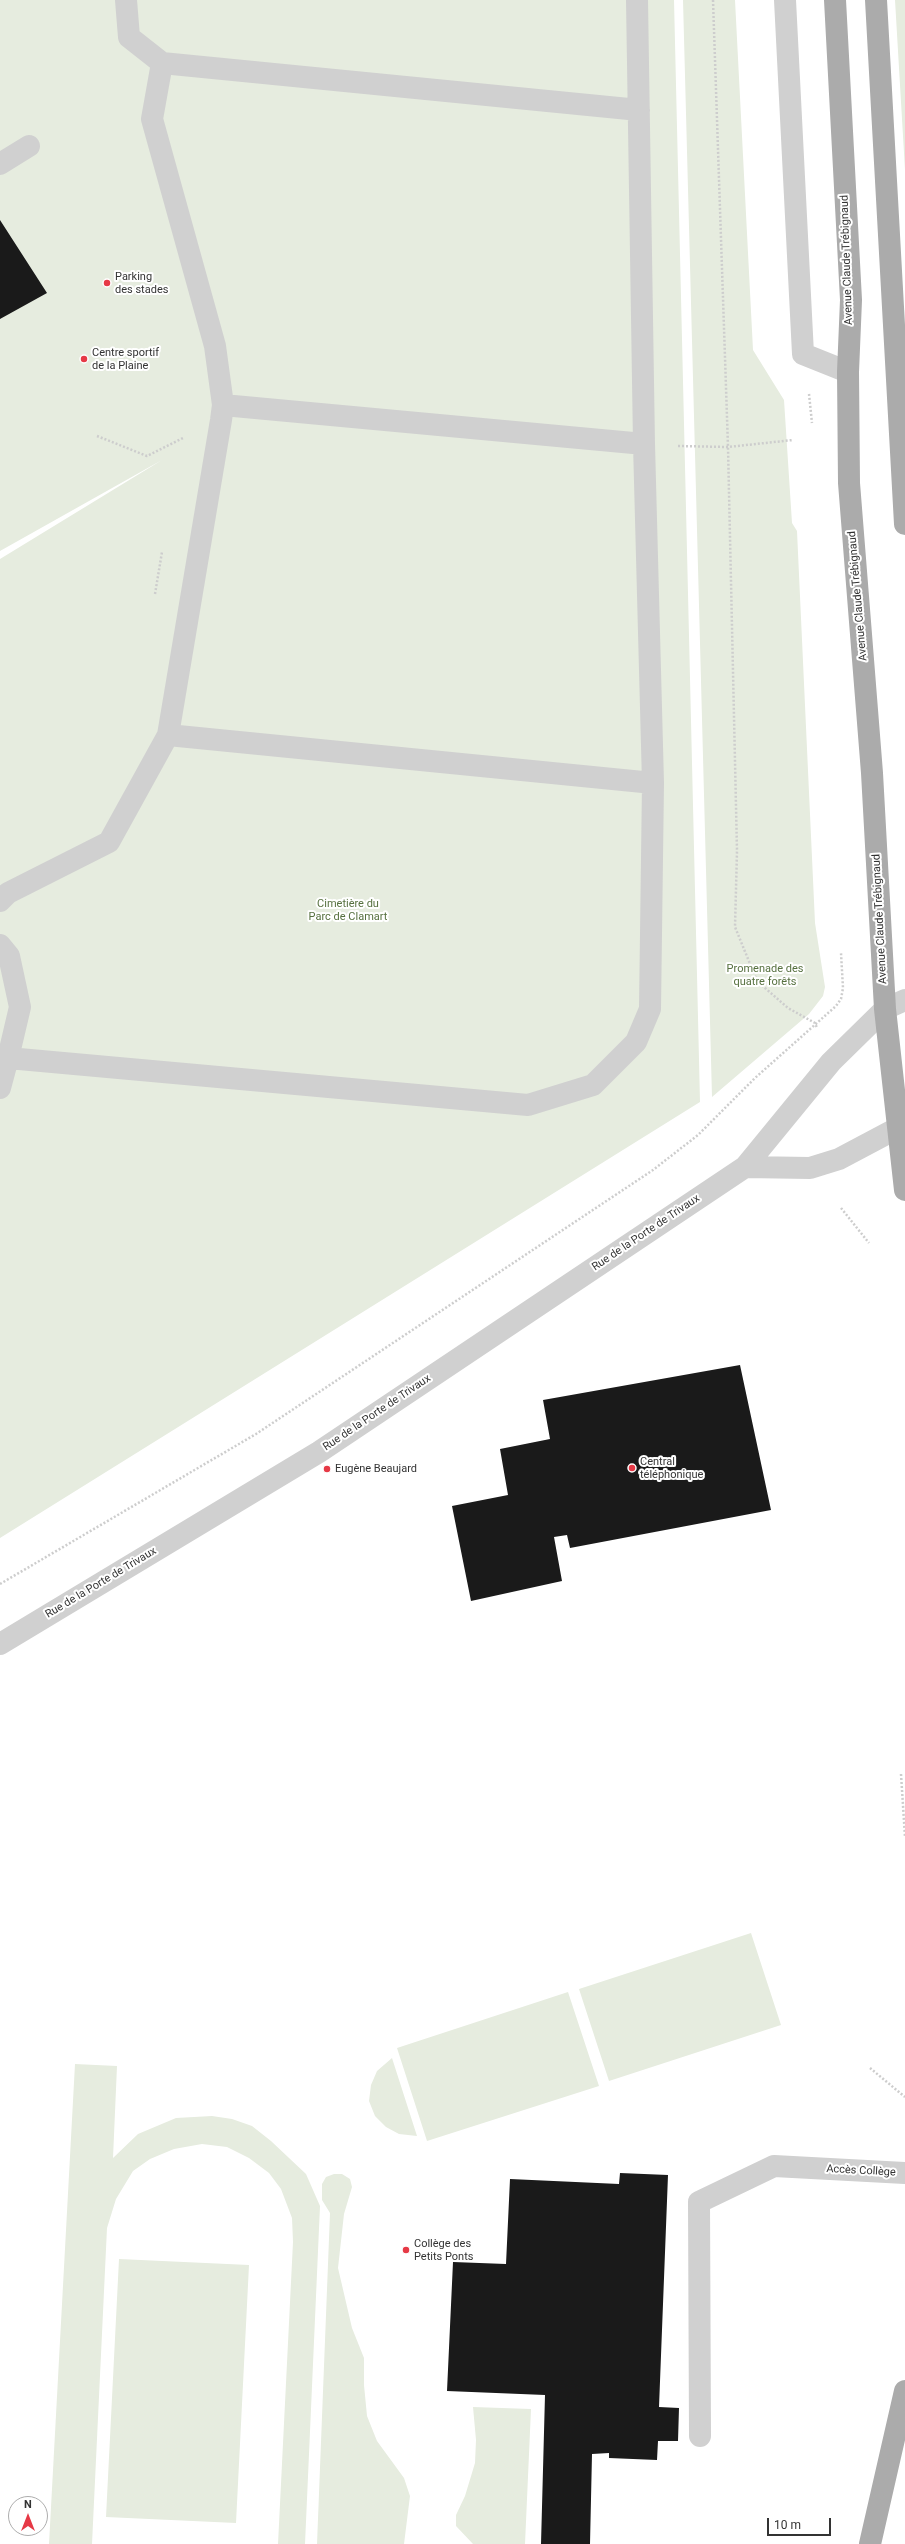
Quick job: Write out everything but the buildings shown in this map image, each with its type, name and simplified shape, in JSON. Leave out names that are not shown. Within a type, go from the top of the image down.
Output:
[{"type":"main road","name":"Avenue Claude Trébignaud","points":[[835,0],[851,300],[848,372],[849,483],[872,773],[885,1009],[901,1127],[905,1190]]},
{"type":"main road","points":[[876,0],[905,524]]},
{"type":"main road","points":[[870,2544],[905,2391]]},
{"type":"street","points":[[126,0],[129,37],[162,63],[639,110]]},
{"type":"street","points":[[8,1058],[528,1105],[593,1084],[636,1042],[650,1009],[654,783],[644,444],[636,0]]},
{"type":"street","points":[[785,0],[803,354],[848,372]]},
{"type":"street","points":[[0,901],[8,893],[109,842],[168,735],[222,412],[215,346],[152,119],[162,63]]},
{"type":"street","points":[[0,164],[29,146]]},
{"type":"street","points":[[222,412],[644,444]]},
{"type":"street","points":[[168,735],[654,783]]},
{"type":"street","points":[[0,945],[8,956],[20,1007],[0,1088]]},
{"type":"street","name":"Rue de la Porte de Trivaux","points":[[0,1644],[319,1452],[745,1167],[831,1062],[885,1009],[905,1000]]},
{"type":"street","points":[[745,1167],[810,1168],[839,1159],[901,1127]]},
{"type":"street","name":"Accès Collège","points":[[700,2436],[699,2202],[774,2166],[905,2173]]},
{"type":"path","points":[[713,0],[728,447],[737,851],[735,927],[757,982],[788,1008],[815,1023],[820,1034]]},
{"type":"path","points":[[803,354],[812,430]]},
{"type":"path","points":[[97,436],[147,456],[222,412]]},
{"type":"path","points":[[644,444],[728,447],[793,440]]},
{"type":"path","points":[[0,1584],[256,1434],[654,1170],[698,1135],[815,1023],[836,1006],[841,999],[843,988],[841,953]]},
{"type":"path","points":[[841,1208],[869,1243]]},
{"type":"path","points":[[901,1774],[905,1837]]},
{"type":"path","points":[[870,2068],[905,2097]]},
{"type":"green space","name":"Cimetière du Parc de Clamart","points":[[0,0],[674,0],[700,1102],[0,1538],[0,559],[162,460],[0,551]]},
{"type":"green space","name":"Promenade des quatre forêts","points":[[683,0],[735,0],[753,350],[784,400],[792,523],[797,531],[815,923],[825,987],[823,996],[809,1014],[712,1097]]},
{"type":"green space","points":[[895,0],[905,0],[905,170]]},
{"type":"green space","points":[[751,1933],[781,2025],[609,2081],[579,1989]]},
{"type":"green space","points":[[568,1992],[599,2086],[427,2141],[397,2048]]},
{"type":"green space","points":[[392,2058],[417,2136],[399,2134],[386,2127],[375,2116],[369,2101],[371,2085],[377,2071]]},
{"type":"green space","points":[[75,2064],[117,2066],[113,2158],[138,2134],[176,2118],[212,2116],[232,2119],[252,2126],[271,2141],[306,2174],[320,2206],[305,2544],[278,2544],[293,2242],[292,2218],[281,2189],[269,2173],[249,2158],[227,2147],[202,2144],[174,2149],[150,2159],[133,2171],[116,2199],[107,2228],[92,2544],[49,2544]]},
{"type":"green space","points":[[334,2174],[342,2174],[350,2179],[352,2187],[344,2214],[338,2268],[352,2328],[364,2358],[364,2385],[367,2416],[377,2441],[404,2478],[410,2496],[404,2544],[317,2544],[330,2213],[322,2200],[322,2184],[326,2177]]},
{"type":"green space","points":[[119,2259],[249,2265],[236,2523],[106,2517]]},
{"type":"green space","points":[[473,2407],[531,2409],[525,2544],[473,2544],[456,2526],[456,2515],[465,2496],[475,2463],[476,2440]]},
{"type":"place","name":"Parking des stades","points":[[107,283]]},
{"type":"place","name":"Centre sportif de la Plaine","points":[[84,359]]},
{"type":"place","name":"Central téléphonique","points":[[632,1468]]},
{"type":"place","name":"Eugène Beaujard","points":[[327,1469]]},
{"type":"place","name":"Collège des Petits Ponts","points":[[406,2250]]}]
